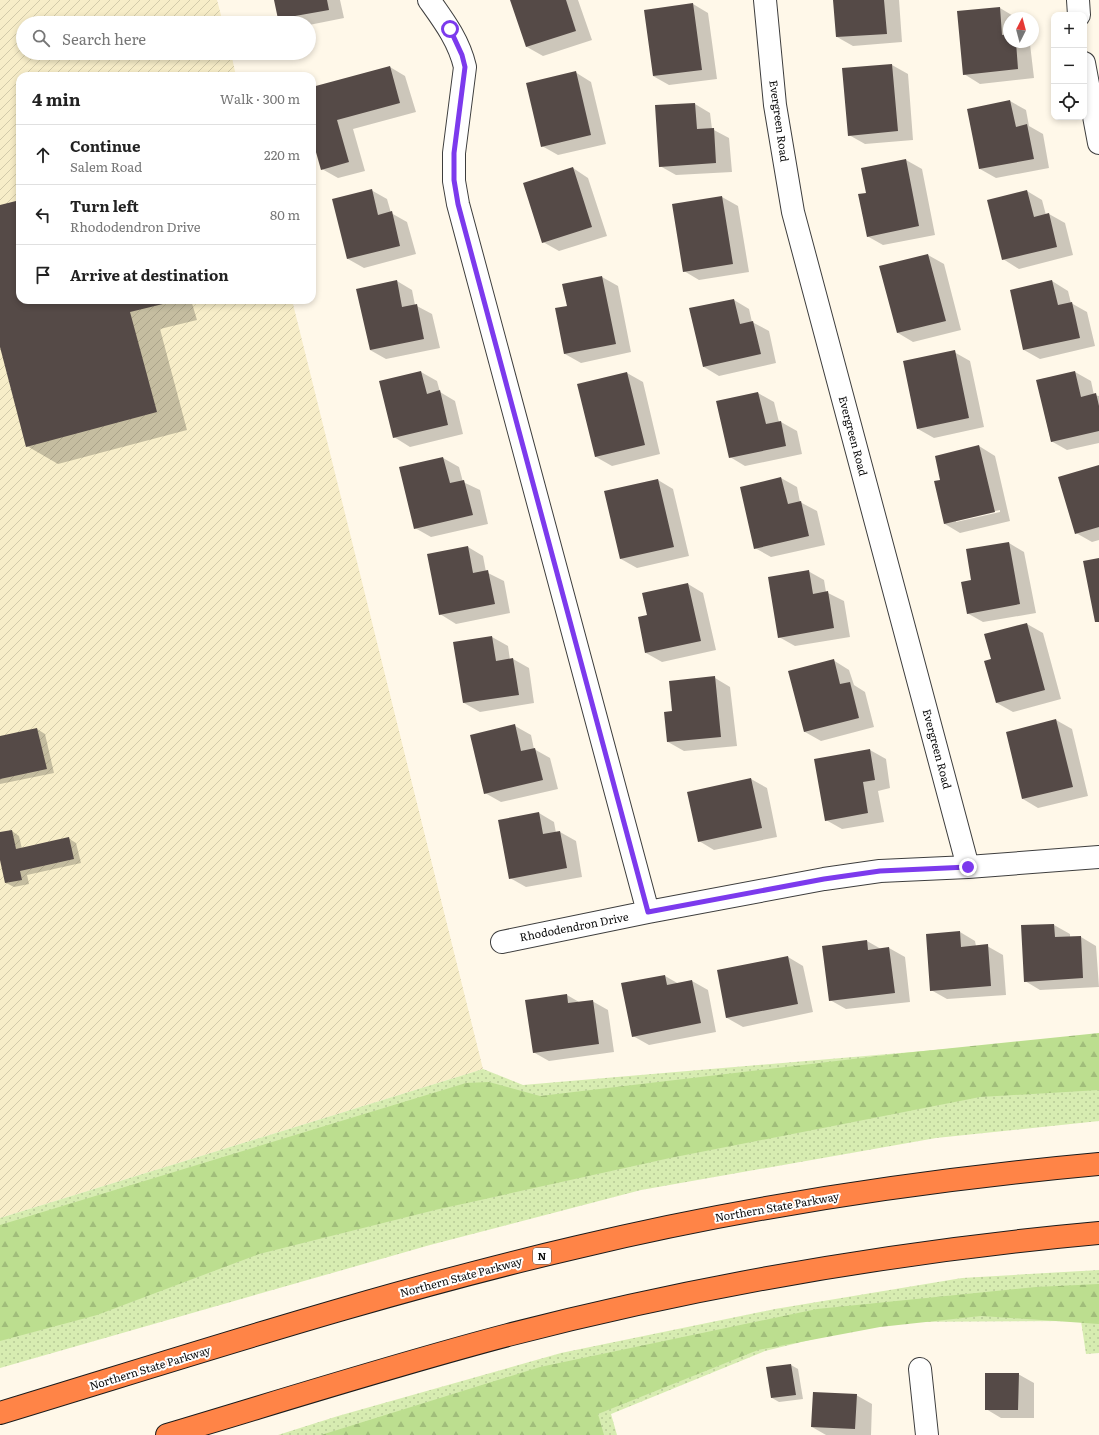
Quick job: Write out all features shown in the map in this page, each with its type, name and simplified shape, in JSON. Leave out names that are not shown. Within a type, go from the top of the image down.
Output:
[{"type":"highway","name":"Northern State Parkway","points":[[0,1414],[389,1296],[579,1246],[776,1206],[875,1190],[1099,1164]]},
{"type":"highway","points":[[167,1435],[508,1335],[697,1292],[891,1258],[992,1244],[1099,1233]]},
{"type":"street","points":[[429,0],[450,29],[462,55],[465,67],[454,153],[454,180],[458,204],[648,912]]},
{"type":"street","name":"Evergreen Road","points":[[765,0],[775,105],[794,212],[968,867]]},
{"type":"street","points":[[1078,0],[1079,12]]},
{"type":"street","points":[[1087,78],[1099,143]]},
{"type":"street","name":"Rhododendron Drive","points":[[502,942],[648,912],[831,878],[880,871],[968,867],[1099,857]]},
{"type":"street","points":[[920,1369],[927,1435]]},
{"type":"shaded area","points":[[0,0],[217,0],[221,16],[16,16],[16,60],[233,60],[235,72],[16,72],[16,304],[293,304],[483,1069],[0,1218]]},
{"type":"green space","points":[[1099,1033],[1099,1090],[980,1097],[670,1158],[435,1210],[259,1254],[97,1315],[0,1341],[0,1225],[466,1083],[489,1082],[540,1096],[904,1053]]},
{"type":"green space","points":[[1099,1036],[1099,1121],[936,1138],[641,1190],[430,1245],[0,1368],[0,1218],[483,1069],[523,1085]]},
{"type":"green space","points":[[1099,1270],[1099,1353],[1086,1354],[1081,1321],[883,1322],[765,1351],[611,1414],[617,1435],[278,1435],[338,1416],[561,1353],[775,1309],[962,1278]]},
{"type":"green space","points":[[1099,1284],[1099,1324],[981,1316],[880,1327],[758,1350],[598,1414],[604,1435],[321,1435],[540,1367],[817,1309],[1036,1287]]},
{"type":"building","points":[[274,0],[327,0],[329,10],[295,16],[277,16]]},
{"type":"building","points":[[510,0],[566,0],[576,31],[526,47]]},
{"type":"building","points":[[833,0],[884,0],[887,34],[836,37]]},
{"type":"building","points":[[693,3],[702,70],[653,76],[644,10]]},
{"type":"building","points":[[1000,7],[1003,48],[1016,48],[1018,69],[963,75],[957,11]]},
{"type":"building","points":[[892,64],[898,131],[848,136],[842,68]]},
{"type":"building","points":[[390,66],[400,103],[337,120],[349,162],[321,170],[316,152],[316,86]]},
{"type":"building","points":[[576,71],[591,135],[541,147],[526,83]]},
{"type":"building","points":[[1010,100],[1016,127],[1027,124],[1034,159],[979,169],[967,109]]},
{"type":"building","points":[[695,103],[697,129],[714,128],[716,163],[659,167],[655,105]]},
{"type":"building","points":[[906,159],[919,226],[867,237],[858,194],[866,193],[861,168]]},
{"type":"building","points":[[573,167],[592,227],[542,243],[523,183]]},
{"type":"building","points":[[372,189],[378,215],[392,211],[400,246],[347,259],[332,199]]},
{"type":"building","points":[[1027,190],[1034,217],[1049,213],[1057,247],[1002,260],[987,200]]},
{"type":"building","points":[[722,196],[733,264],[683,272],[672,204]]},
{"type":"building","points":[[16,201],[16,304],[163,304],[130,312],[157,412],[26,447],[0,347],[0,205]]},
{"type":"building","points":[[928,254],[946,321],[897,333],[879,266]]},
{"type":"building","points":[[602,276],[616,344],[564,354],[555,308],[567,306],[562,284]]},
{"type":"building","points":[[397,280],[402,307],[417,304],[424,339],[370,350],[356,289]]},
{"type":"building","points":[[1052,280],[1058,305],[1072,302],[1080,338],[1023,350],[1010,290]]},
{"type":"building","points":[[734,299],[740,324],[753,321],[761,354],[703,367],[689,308]]},
{"type":"building","points":[[955,350],[969,418],[917,429],[903,361]]},
{"type":"building","points":[[421,371],[427,394],[440,390],[448,425],[393,438],[379,381]]},
{"type":"building","points":[[1075,371],[1081,397],[1096,393],[1099,406],[1099,431],[1051,442],[1036,380]]},
{"type":"building","points":[[627,372],[645,445],[595,457],[577,384]]},
{"type":"building","points":[[758,392],[766,424],[781,421],[786,446],[729,458],[716,401]]},
{"type":"building","points":[[979,445],[995,512],[944,524],[934,481],[940,480],[935,456]]},
{"type":"building","points":[[443,457],[450,483],[464,480],[473,515],[414,529],[399,467]]},
{"type":"building","points":[[1099,465],[1099,527],[1075,534],[1058,477]]},
{"type":"building","points":[[781,477],[788,504],[801,501],[809,536],[754,549],[740,487]]},
{"type":"building","points":[[658,479],[674,547],[620,559],[604,491]]},
{"type":"building","points":[[1009,542],[1020,604],[967,614],[961,582],[971,580],[966,549]]},
{"type":"building","points":[[468,546],[473,573],[488,570],[495,604],[439,615],[427,554]]},
{"type":"building","points":[[1099,558],[1099,622],[1095,622],[1083,561]]},
{"type":"building","points":[[809,570],[813,594],[828,591],[834,628],[778,638],[768,577]]},
{"type":"building","points":[[688,583],[701,641],[645,653],[638,617],[647,615],[642,593]]},
{"type":"building","points":[[1027,623],[1045,690],[996,703],[984,661],[991,659],[984,634]]},
{"type":"building","points":[[492,636],[496,661],[513,658],[519,695],[463,703],[453,642]]},
{"type":"building","points":[[834,659],[840,684],[850,682],[859,718],[804,732],[788,671]]},
{"type":"building","points":[[715,676],[721,737],[667,742],[664,712],[672,711],[669,681]]},
{"type":"building","points":[[1056,719],[1073,787],[1022,799],[1006,732]]},
{"type":"building","points":[[515,724],[521,751],[535,748],[543,780],[484,794],[470,735]]},
{"type":"building","points":[[37,728],[47,769],[0,779],[0,736]]},
{"type":"building","points":[[870,749],[875,780],[863,782],[868,813],[825,821],[814,759]]},
{"type":"building","points":[[751,778],[762,828],[698,842],[687,792]]},
{"type":"building","points":[[539,812],[543,834],[560,831],[567,868],[509,879],[498,820]]},
{"type":"building","points":[[12,830],[16,849],[69,837],[74,859],[20,871],[22,880],[5,883],[0,860],[0,832]]},
{"type":"building","points":[[1054,924],[1055,937],[1081,936],[1083,978],[1024,982],[1021,925]]},
{"type":"building","points":[[960,931],[961,947],[988,944],[991,986],[930,991],[926,934]]},
{"type":"building","points":[[867,940],[868,950],[889,947],[895,993],[829,1001],[822,946]]},
{"type":"building","points":[[788,956],[798,1004],[726,1018],[717,970]]},
{"type":"building","points":[[665,975],[667,985],[692,980],[701,1023],[632,1037],[621,983]]},
{"type":"building","points":[[567,994],[568,1003],[593,1000],[599,1044],[533,1053],[525,1000]]},
{"type":"building","points":[[791,1364],[796,1395],[771,1398],[766,1367]]},
{"type":"building","points":[[985,1373],[1019,1373],[1018,1410],[985,1410]]},
{"type":"building","points":[[813,1392],[857,1394],[855,1429],[811,1427]]},
{"type":"route","points":[[450,29],[462,55],[465,67],[454,153],[454,180],[458,204],[648,912],[824,879],[880,871],[968,867]]}]
